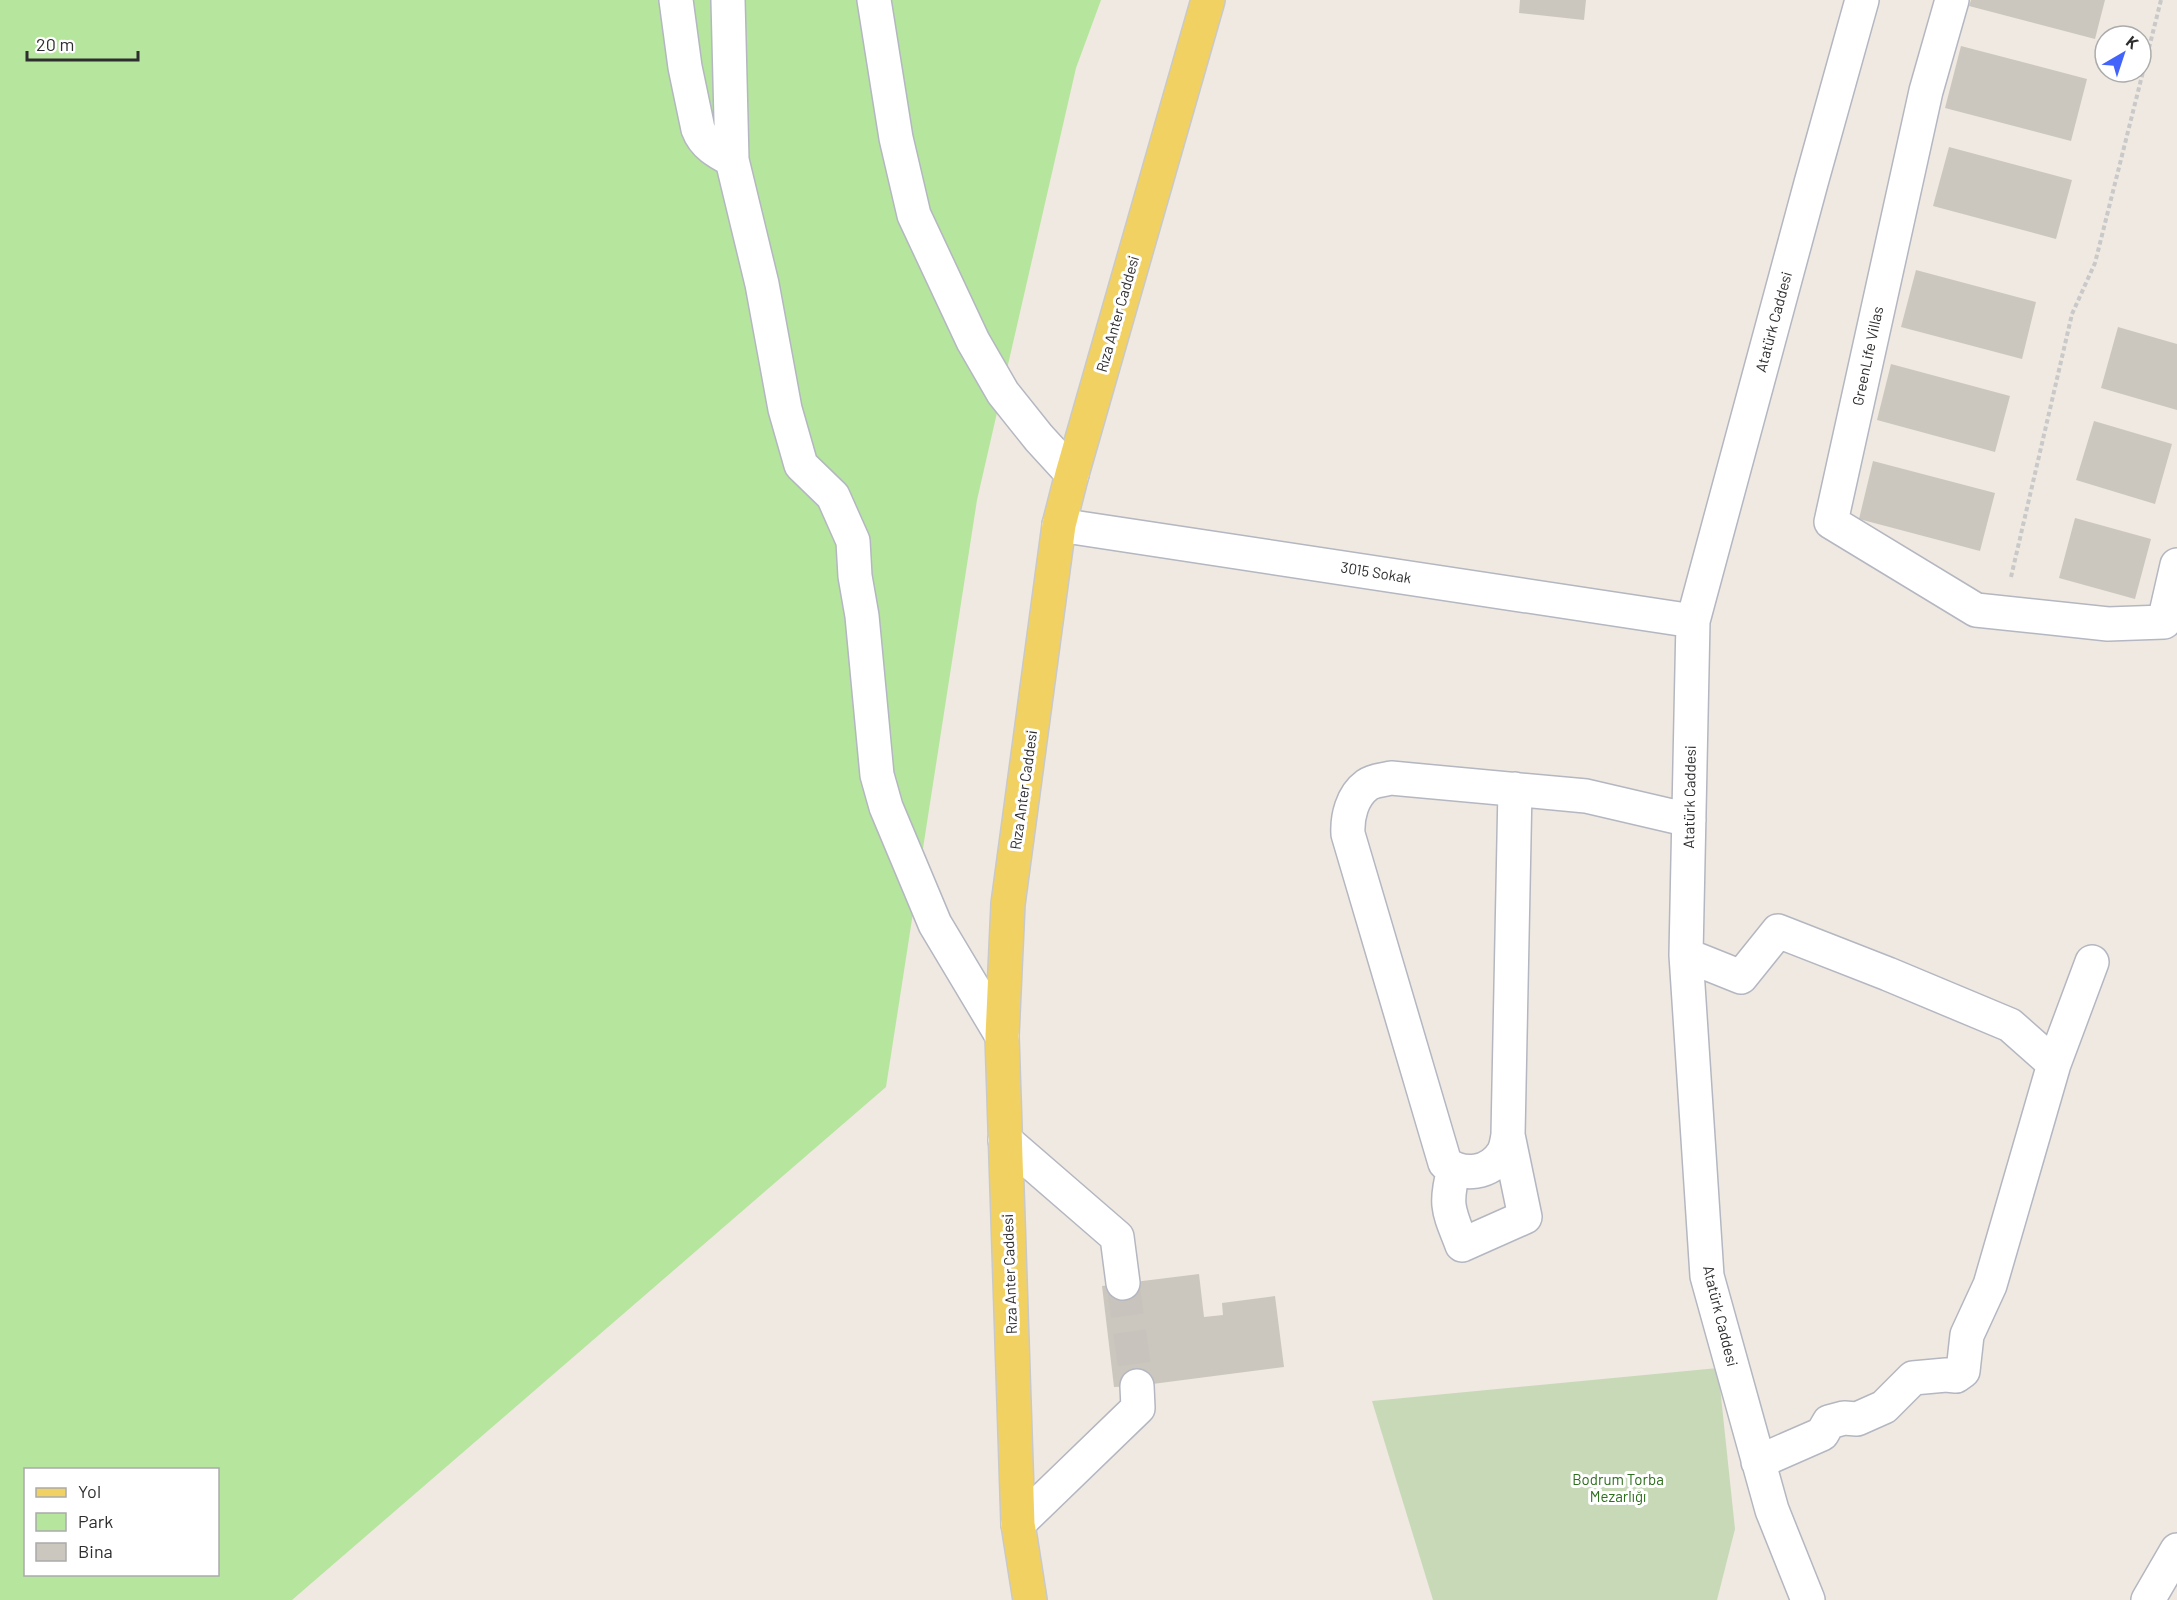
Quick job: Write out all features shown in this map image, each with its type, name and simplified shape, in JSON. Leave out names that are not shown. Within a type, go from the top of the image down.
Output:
[{"type":"main road","name":"Rıza Anter Caddesi","points":[[1030,1600],[1018,1524],[1005,1140],[1002,1036],[1008,904],[1059,525],[1209,0]]},
{"type":"street","points":[[676,0],[685,66],[698,129],[701,137],[710,147],[732,160]]},
{"type":"street","points":[[728,0],[732,160],[762,284],[785,409],[801,465],[833,496],[853,541],[877,775],[886,807],[935,924],[1002,1036]]},
{"type":"street","points":[[874,0],[896,138],[914,215],[972,341],[1003,393],[1072,474]]},
{"type":"street","name":"Atatürk Caddesi","points":[[1808,1600],[1772,1510],[1707,1276],[1686,955],[1694,621],[1810,183],[1862,0]]},
{"type":"street","name":"GreenLife Villas","points":[[1952,0],[1926,90],[1831,522],[1976,610],[2108,624],[2164,622],[2177,565]]},
{"type":"street","name":"3015 Sokak","points":[[1059,525],[1694,621]]},
{"type":"street","points":[[1508,1135],[1503,1152],[1493,1164],[1479,1170],[1463,1172],[1445,1163],[1348,834],[1347,815],[1367,785],[1391,778],[1586,796],[1689,820]]},
{"type":"street","points":[[1454,1169],[1448,1193],[1448,1209],[1462,1245],[1525,1217],[1508,1135],[1515,789]]},
{"type":"street","points":[[1686,955],[1741,977],[1778,931],[2010,1025],[2054,1064]]},
{"type":"street","points":[[1758,1462],[1822,1434],[1829,1422],[1844,1418],[1857,1419],[1884,1407],[1913,1378],[1956,1376],[1963,1371],[1967,1335],[1990,1285],[2054,1064],[2092,962]]},
{"type":"street","points":[[1005,1140],[1117,1237],[1123,1283]]},
{"type":"street","points":[[1018,1524],[1138,1408],[1137,1386]]},
{"type":"street","points":[[2148,1600],[2177,1550]]},
{"type":"path","points":[[2003,613],[2072,314],[2095,262],[2161,0]]},
{"type":"green space","points":[[0,0],[1101,0],[1076,68],[977,500],[886,1087],[292,1600],[0,1600]]},
{"type":"green space","name":"Bodrum Torba Mezarlığı","points":[[1718,1368],[1735,1529],[1717,1600],[1433,1600],[1372,1401]]},
{"type":"building","points":[[1520,0],[1586,0],[1584,20],[1519,13]]},
{"type":"building","points":[[1971,0],[2105,0],[2099,24],[2093,24],[2093,38],[1969,6]]},
{"type":"building","points":[[1961,46],[2087,79],[2071,141],[1945,108]]},
{"type":"building","points":[[1949,147],[2072,180],[2056,239],[1933,206]]},
{"type":"building","points":[[1916,270],[2036,302],[2022,359],[1901,327]]},
{"type":"building","points":[[2118,327],[2177,344],[2177,410],[2101,388]]},
{"type":"building","points":[[1891,364],[2010,396],[1995,452],[1877,420]]},
{"type":"building","points":[[2094,421],[2172,444],[2155,504],[2076,480]]},
{"type":"building","points":[[1873,461],[1995,493],[1980,551],[1859,519]]},
{"type":"building","points":[[2075,518],[2151,539],[2135,599],[2059,578]]},
{"type":"building","points":[[1199,1274],[1204,1317],[1223,1315],[1222,1303],[1275,1296],[1284,1367],[1114,1387],[1102,1286]]},
{"type":"tunnel","points":[[1123,1283],[1137,1386]]}]
